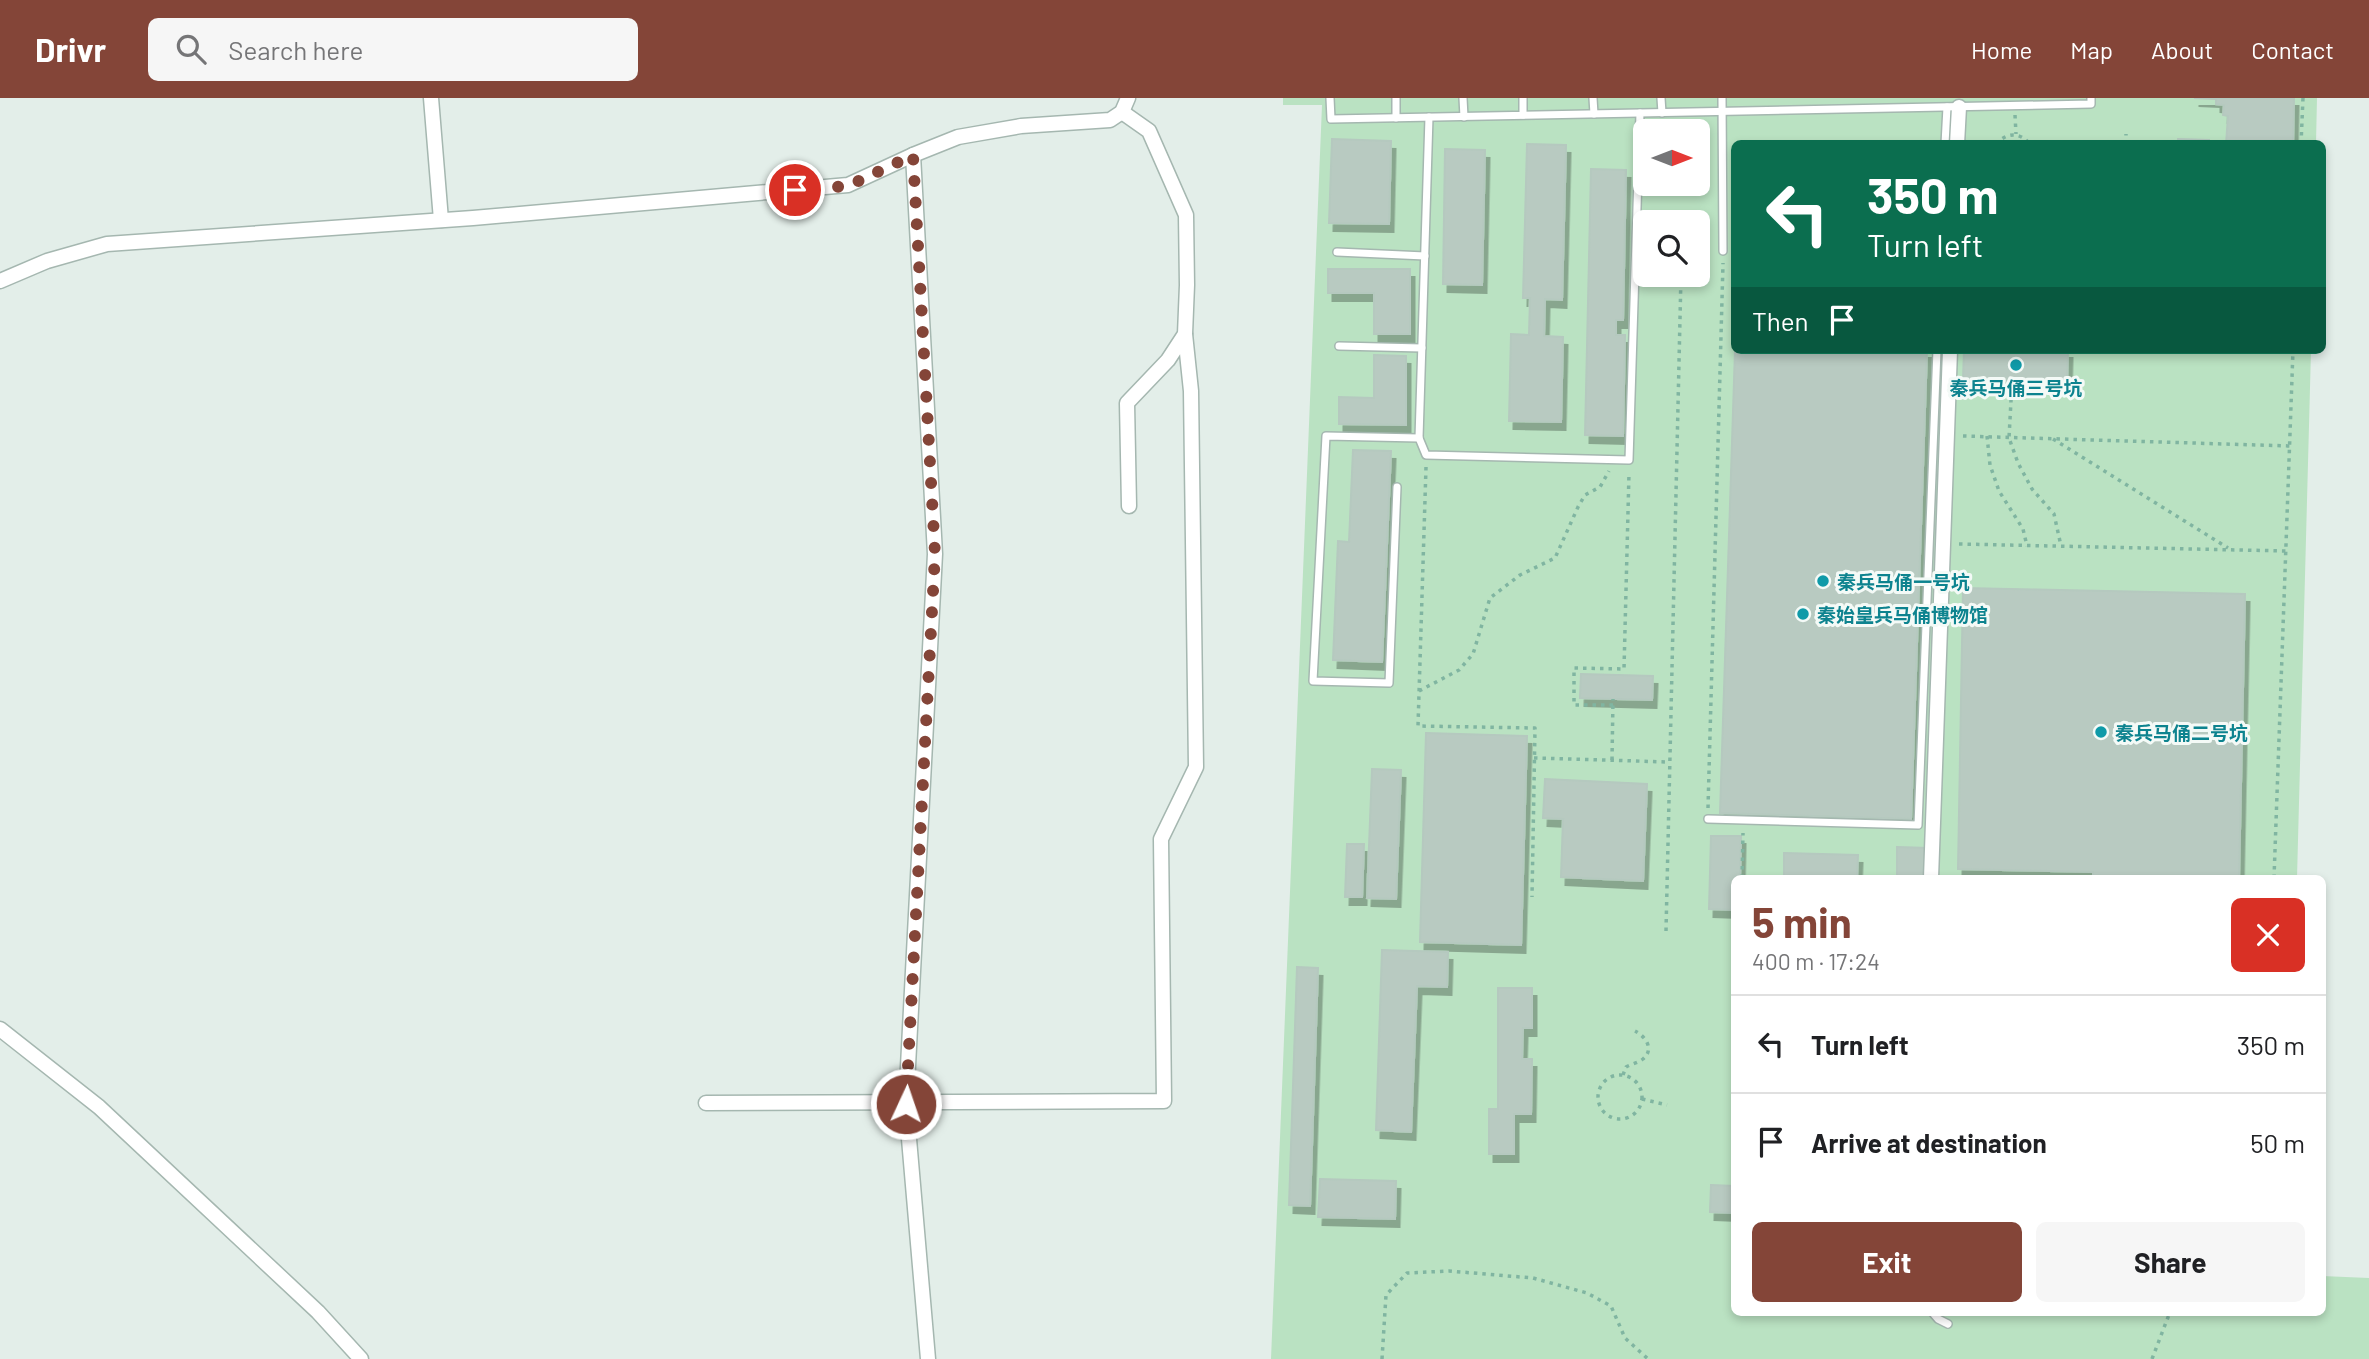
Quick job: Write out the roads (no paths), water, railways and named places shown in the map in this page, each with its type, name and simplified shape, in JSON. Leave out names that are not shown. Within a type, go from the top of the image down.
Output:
[{"type":"street","points":[[430,98],[441,220]]},
{"type":"street","points":[[0,281],[47,261],[107,244],[441,220],[848,186],[957,137],[1021,126],[1110,120],[1122,112],[1128,98]]},
{"type":"street","points":[[1953,107],[1957,140]]},
{"type":"street","points":[[706,1103],[1164,1101],[1161,839],[1196,767],[1191,391],[1185,334],[1188,285],[1186,215],[1150,131],[1122,112]]},
{"type":"street","points":[[913,155],[935,554],[906,1104],[928,1359]]},
{"type":"street","points":[[1129,506],[1127,403],[1168,360],[1185,334]]},
{"type":"street","points":[[1931,875],[1950,354]]},
{"type":"street","points":[[0,1029],[99,1107],[318,1312],[361,1359]]},
{"type":"lane","points":[[1330,98],[1331,119],[2091,104],[2091,98]]},
{"type":"lane","points":[[1396,98],[1396,118]]},
{"type":"lane","points":[[1463,98],[1464,117]]},
{"type":"lane","points":[[1523,98],[1523,116]]},
{"type":"lane","points":[[1593,98],[1594,114]]},
{"type":"lane","points":[[1661,98],[1662,113]]},
{"type":"lane","points":[[1721,98],[1723,251]]},
{"type":"lane","points":[[1837,98],[1837,109]]},
{"type":"lane","points":[[1946,140],[1953,107]]},
{"type":"lane","points":[[1429,117],[1419,438],[1426,455],[1629,460],[1640,113]]},
{"type":"lane","points":[[1337,252],[1425,256]]},
{"type":"lane","points":[[1339,346],[1422,348]]},
{"type":"lane","points":[[1708,819],[1918,825],[1937,354]]},
{"type":"lane","points":[[1397,488],[1389,683],[1313,681],[1326,436],[1419,438]]},
{"type":"lane","points":[[1935,1316],[1948,1324]]},
{"type":"place","name":"秦兵马俑三号坑","points":[[2016,365]]},
{"type":"place","name":"秦兵马俑一号坑","points":[[1823,581]]},
{"type":"place","name":"秦始皇兵马俑博物馆","points":[[1803,614]]},
{"type":"place","name":"秦兵马俑二号坑","points":[[2101,732]]}]
